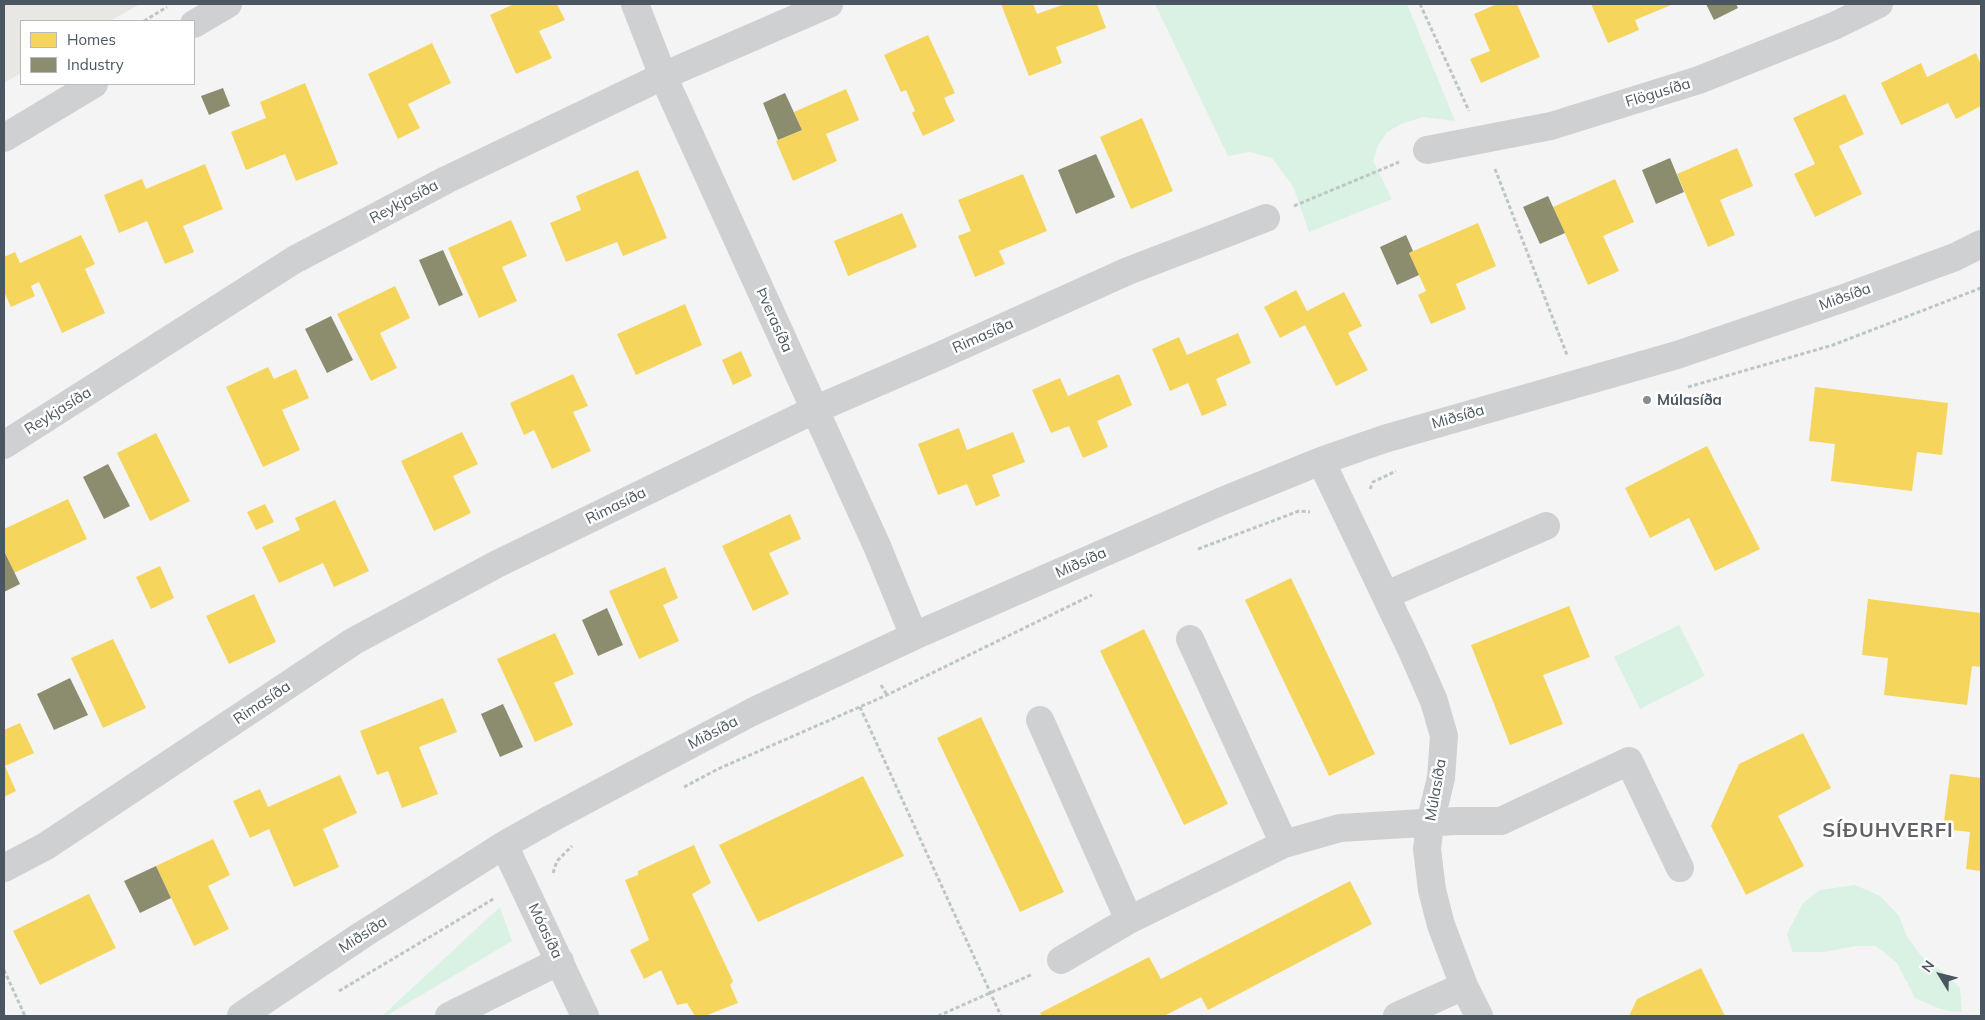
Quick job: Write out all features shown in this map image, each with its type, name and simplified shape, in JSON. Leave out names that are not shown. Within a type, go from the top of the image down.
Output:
[{"type":"street","points":[[195,23],[228,4]]},
{"type":"street","name":"Þverasíða","points":[[635,4],[663,76],[877,546],[914,636]]},
{"type":"street","name":"Reykjasíða","points":[[4,445],[294,260],[446,180],[663,76],[829,4]]},
{"type":"street","name":"Flögusíða","points":[[1427,150],[1482,141],[1551,126],[1699,80],[1834,26],[1879,4]]},
{"type":"street","points":[[4,138],[92,85]]},
{"type":"street","name":"Rimasíða","points":[[4,868],[54,841],[354,642],[497,564],[814,410],[1128,271],[1266,218]]},
{"type":"street","name":"Miðsíða","points":[[241,1016],[362,935],[504,845],[752,712],[914,636],[1212,506],[1321,461],[1384,439],[1677,355],[1847,297],[1954,257],[1981,244]]},
{"type":"street","name":"Múlasíða","points":[[1321,461],[1386,595],[1434,701],[1444,736],[1442,778],[1430,823],[1427,849],[1432,890],[1441,925],[1464,986],[1479,1016]]},
{"type":"street","points":[[1386,595],[1546,526]]},
{"type":"street","points":[[1190,639],[1284,844]]},
{"type":"street","points":[[1040,720],[1129,920]]},
{"type":"street","points":[[1061,960],[1129,920],[1284,844],[1340,828],[1501,821],[1629,761],[1680,868]]},
{"type":"street","name":"Móasíða","points":[[504,845],[585,1016]]},
{"type":"street","points":[[449,1016],[560,961]]},
{"type":"street","points":[[1397,1016],[1464,986]]},
{"type":"path","points":[[146,20],[173,4]]},
{"type":"path","points":[[1420,4],[1496,171],[1578,382]]},
{"type":"path","points":[[1266,218],[1427,150]]},
{"type":"path","points":[[1686,388],[1833,345],[1981,288]]},
{"type":"path","points":[[1189,552],[1299,511],[1311,512],[1320,519],[1369,501],[1369,492],[1373,482],[1402,468]]},
{"type":"path","points":[[675,791],[718,769],[860,707],[1100,592]]},
{"type":"path","points":[[860,707],[1001,1016]]},
{"type":"path","points":[[332,996],[498,896],[509,902],[512,909],[556,885],[553,872],[557,861],[572,845]]},
{"type":"path","points":[[938,1016],[991,994],[1061,960]]},
{"type":"path","points":[[4,970],[25,1016]]},
{"type":"shaded area","points":[[4,4],[140,4],[112,20],[20,20],[20,74],[4,83]]},
{"type":"green space","points":[[1155,4],[1407,4],[1455,121],[1423,117],[1401,124],[1387,132],[1377,147],[1373,161],[1392,199],[1309,232],[1293,186],[1272,158],[1250,152],[1228,156]]},
{"type":"green space","points":[[1679,625],[1705,676],[1640,709],[1614,657]]},
{"type":"green space","points":[[1855,885],[1880,896],[1899,916],[1907,937],[1922,957],[1938,968],[1960,988],[1962,1012],[1948,1011],[1915,998],[1897,963],[1876,946],[1855,946],[1824,952],[1792,952],[1787,934],[1803,903],[1820,890]]},
{"type":"green space","points":[[500,907],[512,941],[386,1016],[382,1016]]},
{"type":"building: Homes","points":[[514,4],[557,4],[565,20],[539,31],[552,58],[516,74],[490,15]]},
{"type":"building: Homes","points":[[1001,4],[1033,4],[1037,14],[1065,4],[1097,4],[1106,28],[1056,47],[1062,63],[1029,76]]},
{"type":"building: Homes","points":[[1497,4],[1517,4],[1540,57],[1481,83],[1470,59],[1490,51],[1474,14]]},
{"type":"building: Homes","points":[[1591,4],[1671,5],[1635,20],[1639,30],[1608,43]]},
{"type":"building: Homes","points":[[928,35],[955,93],[944,98],[955,121],[923,136],[912,113],[915,111],[906,90],[901,92],[884,55]]},
{"type":"building: Homes","points":[[432,43],[451,83],[408,104],[420,128],[398,139],[368,74]]},
{"type":"building: Homes","points":[[1976,53],[1981,65],[1981,106],[1956,119],[1948,103],[1901,125],[1881,83],[1921,63],[1927,77]]},
{"type":"building: Homes","points":[[305,83],[338,164],[296,181],[285,154],[246,170],[231,132],[266,118],[260,102]]},
{"type":"building: Homes","points":[[846,89],[859,120],[826,134],[837,161],[793,181],[776,141],[802,130],[794,112]]},
{"type":"building: Homes","points":[[1845,94],[1864,134],[1839,146],[1862,194],[1815,217],[1794,174],[1815,164],[1793,118]]},
{"type":"building: Homes","points":[[1142,118],[1173,191],[1131,209],[1100,137]]},
{"type":"building: Homes","points":[[1737,148],[1753,186],[1720,200],[1735,235],[1708,247],[1677,174]]},
{"type":"building: Homes","points":[[205,164],[223,209],[183,226],[194,252],[165,264],[147,221],[119,233],[104,195],[142,179],[146,189]]},
{"type":"building: Homes","points":[[638,170],[667,238],[623,256],[617,242],[566,262],[550,223],[581,210],[576,196]]},
{"type":"building: Homes","points":[[1023,174],[1047,231],[999,251],[1005,264],[975,277],[958,236],[971,231],[958,200]]},
{"type":"building: Homes","points":[[1615,179],[1634,222],[1603,236],[1619,271],[1588,285],[1553,207]]},
{"type":"building: Homes","points":[[902,213],[917,247],[848,276],[834,241]]},
{"type":"building: Homes","points":[[511,220],[527,256],[502,267],[517,301],[479,318],[448,248]]},
{"type":"building: Homes","points":[[1478,223],[1496,266],[1456,284],[1466,309],[1431,324],[1418,295],[1426,291],[1409,253]]},
{"type":"building: Homes","points":[[81,235],[95,264],[85,269],[105,313],[62,333],[39,282],[31,286],[35,296],[11,307],[4,292],[4,257],[15,252],[20,263]]},
{"type":"building: Homes","points":[[395,286],[410,318],[380,333],[397,368],[371,381],[337,314]]},
{"type":"building: Homes","points":[[1296,290],[1307,311],[1344,292],[1362,326],[1348,333],[1368,370],[1336,386],[1305,325],[1280,338],[1264,307]]},
{"type":"building: Homes","points":[[685,304],[702,345],[636,375],[617,334]]},
{"type":"building: Homes","points":[[1238,333],[1251,363],[1216,379],[1227,405],[1202,416],[1188,383],[1170,391],[1152,349],[1179,337],[1187,355]]},
{"type":"building: Homes","points":[[741,351],[752,376],[733,385],[722,360]]},
{"type":"building: Homes","points":[[268,367],[274,379],[296,369],[309,398],[282,410],[300,450],[263,467],[226,387]]},
{"type":"building: Homes","points":[[573,374],[588,406],[573,412],[591,451],[552,469],[534,430],[524,435],[510,403]]},
{"type":"building: Homes","points":[[1119,374],[1132,405],[1097,421],[1108,447],[1083,458],[1069,426],[1051,433],[1032,390],[1060,378],[1068,396]]},
{"type":"building: Homes","points":[[1815,387],[1948,403],[1942,455],[1917,452],[1912,491],[1831,481],[1835,444],[1809,441]]},
{"type":"building: Homes","points":[[959,428],[967,450],[1013,432],[1025,462],[992,475],[1000,496],[976,506],[967,484],[938,495],[918,444]]},
{"type":"building: Homes","points":[[462,432],[478,464],[453,476],[471,513],[434,531],[401,461]]},
{"type":"building: Homes","points":[[156,433],[190,501],[150,521],[117,453]]},
{"type":"building: Homes","points":[[1707,446],[1760,549],[1715,571],[1689,518],[1650,538],[1625,488]]},
{"type":"building: Homes","points":[[68,499],[87,539],[14,573],[4,550],[4,529]]},
{"type":"building: Homes","points":[[335,500],[369,571],[334,587],[323,563],[279,583],[262,547],[300,530],[295,518]]},
{"type":"building: Homes","points":[[265,504],[274,522],[256,530],[247,512]]},
{"type":"building: Homes","points":[[790,514],[801,539],[769,553],[789,594],[753,611],[722,546]]},
{"type":"building: Homes","points":[[160,566],[174,598],[151,609],[136,577]]},
{"type":"building: Homes","points":[[665,567],[678,598],[663,605],[679,641],[639,659],[609,591]]},
{"type":"building: Homes","points":[[1291,578],[1375,754],[1329,776],[1245,600]]},
{"type":"building: Homes","points":[[254,594],[276,642],[229,664],[206,616]]},
{"type":"building: Homes","points":[[1868,599],[1981,613],[1981,667],[1972,666],[1967,705],[1884,695],[1888,658],[1862,655]]},
{"type":"building: Homes","points":[[1569,606],[1590,657],[1543,675],[1563,724],[1510,745],[1471,645]]},
{"type":"building: Homes","points":[[1144,629],[1228,804],[1184,825],[1100,651]]},
{"type":"building: Homes","points":[[555,633],[574,674],[554,683],[573,725],[535,742],[497,659]]},
{"type":"building: Homes","points":[[113,639],[146,708],[103,728],[71,658]]},
{"type":"building: Homes","points":[[443,698],[457,732],[419,747],[438,794],[402,808],[388,771],[377,775],[360,731]]},
{"type":"building: Homes","points":[[981,717],[1064,892],[1020,912],[937,738]]},
{"type":"building: Homes","points":[[20,723],[34,753],[5,766],[16,791],[4,797],[4,730]]},
{"type":"building: Homes","points":[[1803,733],[1831,788],[1778,816],[1804,866],[1746,895],[1711,826],[1739,764]]},
{"type":"building: Homes","points":[[1950,774],[1981,778],[1981,871],[1966,869],[1970,832],[1943,829]]},
{"type":"building: Homes","points":[[340,775],[357,813],[323,829],[339,867],[294,887],[269,829],[250,838],[233,801],[260,789],[268,807]]},
{"type":"building: Homes","points":[[863,776],[904,856],[758,922],[719,845]]},
{"type":"building: Homes","points":[[213,839],[230,875],[208,886],[229,929],[194,946],[156,866]]},
{"type":"building: Homes","points":[[694,845],[711,883],[692,894],[733,981],[730,985],[738,1003],[705,1016],[695,1016],[687,1003],[677,1005],[661,970],[644,979],[630,950],[649,940],[625,880],[638,875],[638,871]]},
{"type":"building: Homes","points":[[1350,881],[1372,924],[1208,1010],[1201,997],[1164,1016],[1042,1016],[1040,1013],[1149,957],[1161,979]]},
{"type":"building: Homes","points":[[89,894],[116,948],[40,985],[13,931]]},
{"type":"building: Homes","points":[[1701,968],[1725,1016],[1629,1016],[1637,999]]},
{"type":"building: Industry","points":[[1706,4],[1736,4],[1738,8],[1714,20]]},
{"type":"building: Industry","points":[[223,88],[230,106],[209,115],[201,96]]},
{"type":"building: Industry","points":[[785,93],[802,130],[778,140],[763,103]]},
{"type":"building: Industry","points":[[1096,154],[1115,197],[1076,214],[1058,170]]},
{"type":"building: Industry","points":[[1670,158],[1684,192],[1656,204],[1642,170]]},
{"type":"building: Industry","points":[[1548,196],[1565,233],[1540,244],[1523,207]]},
{"type":"building: Industry","points":[[1406,235],[1413,251],[1409,253],[1419,275],[1397,285],[1380,247]]},
{"type":"building: Industry","points":[[443,250],[463,295],[439,306],[419,260]]},
{"type":"building: Industry","points":[[331,316],[353,360],[327,373],[305,329]]},
{"type":"building: Industry","points":[[108,464],[130,506],[104,519],[83,477]]},
{"type":"building: Industry","points":[[4,554],[20,584],[4,592]]},
{"type":"building: Industry","points":[[607,608],[623,645],[598,656],[582,620]]},
{"type":"building: Industry","points":[[70,678],[88,715],[54,730],[37,694]]},
{"type":"building: Industry","points":[[503,704],[523,747],[500,757],[481,714]]},
{"type":"building: Industry","points":[[156,866],[171,898],[140,913],[124,881]]},
{"type":"place","name":"Múlasíða","points":[[1647,400]]},
{"type":"district","name":"SÍÐUHVERFI","points":[[1888,831]]}]
